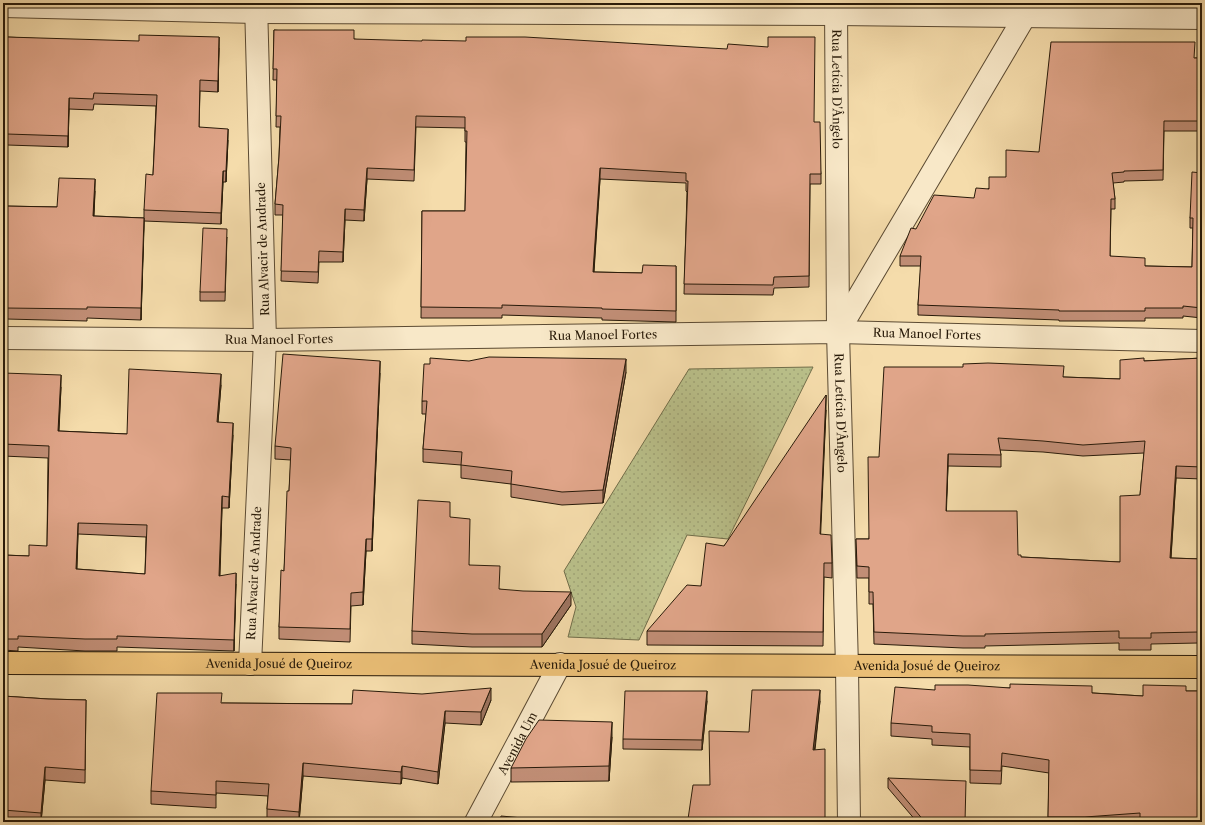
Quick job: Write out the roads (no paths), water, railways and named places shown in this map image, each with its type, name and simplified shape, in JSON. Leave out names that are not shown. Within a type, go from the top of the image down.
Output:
[{"type":"main road","name":"Avenida Josué de Queiroz","points":[[3,663],[1202,667]]},
{"type":"street","points":[[3,6],[836,8],[1028,10],[1202,18]]},
{"type":"street","name":"Rua Alvacir de Andrade","points":[[250,664],[265,340],[256,7]]},
{"type":"street","name":"Rua Letícia D'Ângelo","points":[[836,8],[838,332],[847,667],[849,822]]},
{"type":"street","points":[[838,332],[1028,10]]},
{"type":"street","name":"Rua Manoel Fortes","points":[[3,338],[265,340],[838,332],[1202,341]]},
{"type":"street","name":"Avenida Um","points":[[476,822],[560,664]]}]
